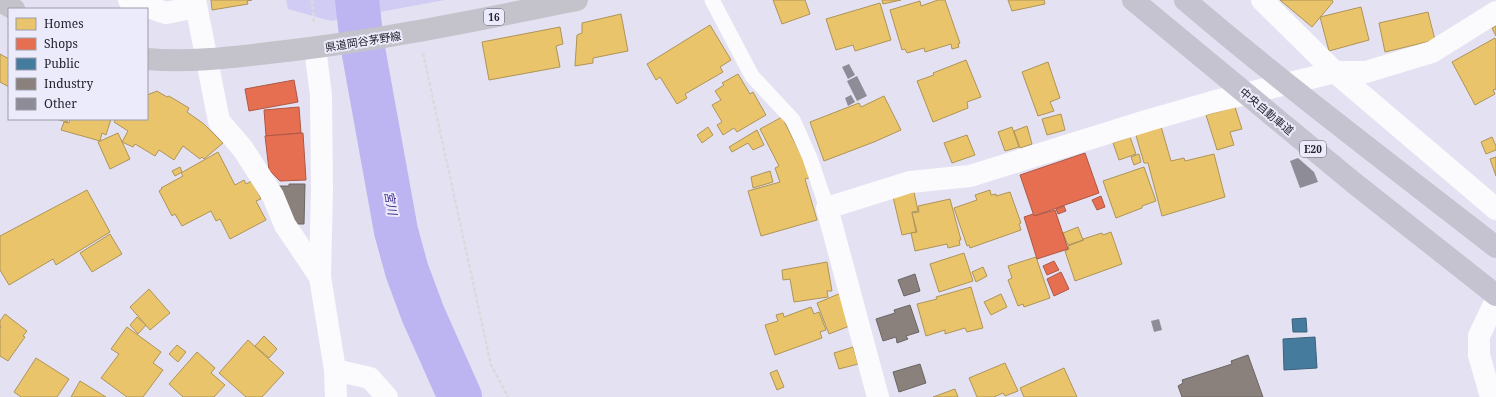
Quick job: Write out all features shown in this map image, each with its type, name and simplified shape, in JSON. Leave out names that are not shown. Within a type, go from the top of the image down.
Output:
[{"type":"highway","name":"中央自動車道","points":[[1133,0],[1354,183],[1496,294]]},
{"type":"highway","points":[[1186,0],[1220,30],[1496,247]]},
{"type":"main road","name":"県道岡谷茅野線","points":[[148,59],[165,61],[224,58],[322,47],[412,33],[577,0]]},
{"type":"main road","points":[[0,1],[12,8]]},
{"type":"street","points":[[129,0],[166,13],[196,4],[219,121],[246,155],[272,196],[285,225],[320,277]]},
{"type":"street","points":[[1262,0],[1335,72],[1496,209]]},
{"type":"street","points":[[878,397],[827,208],[910,182],[970,176],[1212,102],[1335,72],[1366,72],[1432,52],[1496,12]]},
{"type":"street","points":[[322,47],[322,188],[320,277],[335,370],[336,397]]},
{"type":"street","points":[[1491,397],[1479,356],[1479,336],[1496,300]]},
{"type":"street","points":[[335,370],[370,378],[387,397]]},
{"type":"lane","points":[[712,0],[752,76],[792,120],[810,158],[827,208]]},
{"type":"path","points":[[422,52],[491,365],[508,397]]},
{"type":"shaded area","points":[[286,0],[445,0],[331,21],[288,9]]},
{"type":"building: Homes","points":[[211,0],[252,0],[247,1],[248,4],[212,10]]},
{"type":"building: Homes","points":[[773,0],[805,0],[810,14],[782,24]]},
{"type":"building: Homes","points":[[882,0],[901,0],[883,4]]},
{"type":"building: Homes","points":[[938,0],[945,0],[960,43],[958,44],[959,47],[952,49],[951,44],[925,52],[924,48],[907,53],[905,49],[902,50],[890,10],[920,1],[921,6]]},
{"type":"building: Homes","points":[[1008,0],[1044,0],[1045,4],[1012,11]]},
{"type":"building: Homes","points":[[1280,0],[1332,0],[1333,2],[1312,27]]},
{"type":"building: Homes","points":[[880,3],[891,40],[855,51],[853,45],[836,50],[826,19]]},
{"type":"building: Homes","points":[[1361,7],[1369,40],[1329,51],[1320,17]]},
{"type":"building: Homes","points":[[1428,12],[1435,40],[1385,52],[1379,23]]},
{"type":"building: Homes","points":[[621,14],[628,51],[593,58],[593,63],[575,66],[577,35],[582,33],[582,23]]},
{"type":"building: Homes","points":[[710,25],[731,60],[720,67],[723,72],[685,94],[687,98],[677,104],[660,77],[656,80],[647,64]]},
{"type":"building: Homes","points":[[1496,26],[1496,36],[1492,28]]},
{"type":"building: Homes","points":[[560,27],[563,44],[556,46],[560,67],[489,80],[482,42]]},
{"type":"building: Homes","points":[[1495,38],[1496,89],[1493,90],[1495,94],[1475,105],[1452,62]]},
{"type":"building: Homes","points":[[0,54],[8,58],[8,86],[0,82]]},
{"type":"building: Homes","points":[[966,60],[981,97],[967,102],[968,108],[933,122],[917,81]]},
{"type":"building: Homes","points":[[1048,62],[1060,98],[1050,102],[1054,111],[1038,116],[1022,72]]},
{"type":"building: Homes","points":[[738,74],[750,94],[753,92],[766,115],[737,132],[734,128],[723,135],[717,125],[722,122],[712,105],[721,100],[715,91],[724,85],[722,83]]},
{"type":"building: Homes","points":[[157,91],[167,97],[169,96],[189,108],[187,112],[204,124],[223,143],[204,159],[202,157],[200,159],[183,146],[174,160],[159,150],[155,156],[135,144],[133,147],[122,142],[128,131],[114,122],[115,120],[148,120],[148,95]]},
{"type":"building: Homes","points":[[884,96],[901,130],[824,161],[810,122],[859,103],[861,107]]},
{"type":"building: Homes","points":[[1235,107],[1242,129],[1230,132],[1234,145],[1217,150],[1206,115]]},
{"type":"building: Homes","points":[[1061,114],[1065,130],[1047,135],[1042,119]]},
{"type":"building: Homes","points":[[782,117],[812,177],[805,179],[817,220],[761,236],[748,191],[780,182],[775,168],[779,166],[760,129]]},
{"type":"building: Homes","points":[[70,120],[111,120],[106,135],[102,133],[100,141],[61,130],[64,122],[69,123]]},
{"type":"building: Homes","points":[[1160,123],[1171,161],[1184,158],[1185,161],[1214,154],[1225,197],[1162,216],[1148,163],[1144,163],[1135,132]]},
{"type":"building: Homes","points":[[1027,126],[1032,144],[1020,148],[1014,131]]},
{"type":"building: Homes","points":[[708,127],[713,135],[702,143],[697,135]]},
{"type":"building: Homes","points":[[1012,127],[1019,147],[1005,151],[998,132]]},
{"type":"building: Homes","points":[[757,130],[764,145],[753,150],[748,143],[732,152],[729,147]]},
{"type":"building: Homes","points":[[118,133],[130,159],[110,169],[98,142]]},
{"type":"building: Homes","points":[[967,135],[975,155],[952,163],[944,143]]},
{"type":"building: Homes","points":[[1130,137],[1136,154],[1119,160],[1113,143]]},
{"type":"building: Homes","points":[[1492,137],[1496,150],[1486,154],[1481,142]]},
{"type":"building: Homes","points":[[218,152],[235,185],[244,180],[246,184],[252,181],[261,199],[256,201],[266,220],[230,239],[220,219],[216,221],[211,211],[182,226],[175,214],[172,216],[159,191],[162,189],[161,188],[183,176],[181,173]]},
{"type":"building: Homes","points":[[1139,154],[1141,162],[1134,165],[1131,157]]},
{"type":"building: Homes","points":[[1496,157],[1496,176],[1490,159]]},
{"type":"building: Homes","points":[[180,167],[182,172],[175,176],[172,171]]},
{"type":"building: Homes","points":[[1144,167],[1156,201],[1116,218],[1103,181]]},
{"type":"building: Homes","points":[[770,171],[773,182],[753,188],[751,177]]},
{"type":"building: Homes","points":[[87,190],[110,232],[56,265],[53,259],[9,285],[0,270],[0,236]]},
{"type":"building: Homes","points":[[990,190],[991,195],[996,194],[996,196],[1010,192],[1021,223],[1019,224],[1021,230],[970,248],[969,245],[967,246],[954,208],[977,200],[975,195]]},
{"type":"building: Homes","points":[[914,192],[918,211],[912,212],[916,232],[902,235],[893,197]]},
{"type":"building: Homes","points":[[950,199],[961,240],[959,240],[960,245],[948,248],[947,244],[915,251],[911,233],[917,232],[912,213],[919,212],[918,206]]},
{"type":"building: Homes","points":[[1078,227],[1083,240],[1068,245],[1063,233]]},
{"type":"building: Homes","points":[[1111,232],[1122,264],[1075,281],[1065,251],[1069,249],[1068,246],[1084,240],[1083,239],[1102,233],[1103,235]]},
{"type":"building: Homes","points":[[110,234],[122,254],[92,272],[80,253]]},
{"type":"building: Homes","points":[[964,253],[973,281],[939,292],[930,264]]},
{"type":"building: Homes","points":[[1036,257],[1050,298],[1024,307],[1023,304],[1018,306],[1008,280],[1012,278],[1008,266]]},
{"type":"building: Homes","points":[[827,262],[832,291],[827,291],[828,297],[794,302],[790,279],[783,280],[782,270]]},
{"type":"building: Homes","points":[[983,267],[987,276],[976,282],[972,272]]},
{"type":"building: Homes","points":[[971,287],[983,328],[967,332],[965,328],[945,334],[945,330],[926,336],[917,304],[937,299],[936,297]]},
{"type":"building: Homes","points":[[149,289],[170,313],[150,330],[130,307]]},
{"type":"building: Homes","points":[[841,293],[852,325],[829,334],[817,303]]},
{"type":"building: Homes","points":[[1001,294],[1007,307],[991,315],[984,302]]},
{"type":"building: Homes","points":[[811,307],[814,314],[819,312],[826,330],[820,332],[822,338],[775,355],[765,325],[778,321],[776,315],[783,313],[784,317]]},
{"type":"building: Homes","points":[[5,314],[27,331],[23,336],[25,337],[8,361],[0,356],[0,321]]},
{"type":"building: Homes","points":[[137,317],[146,325],[138,334],[130,325]]},
{"type":"building: Homes","points":[[127,327],[161,352],[153,363],[163,370],[143,397],[127,397],[101,378],[119,354],[111,349]]},
{"type":"building: Homes","points":[[264,336],[277,349],[269,358],[255,346]]},
{"type":"building: Homes","points":[[248,340],[284,373],[262,397],[246,397],[219,373]]},
{"type":"building: Homes","points":[[177,345],[186,352],[178,362],[169,354]]},
{"type":"building: Homes","points":[[853,347],[858,364],[839,369],[834,353]]},
{"type":"building: Homes","points":[[197,352],[215,368],[211,373],[225,385],[214,397],[183,397],[169,384]]},
{"type":"building: Homes","points":[[36,358],[69,379],[57,397],[21,397],[14,392]]},
{"type":"building: Homes","points":[[1005,363],[1018,391],[1005,396],[1003,393],[994,397],[977,397],[969,378]]},
{"type":"building: Homes","points":[[1064,368],[1077,397],[1024,397],[1020,388]]},
{"type":"building: Homes","points":[[777,370],[784,387],[777,390],[770,373]]},
{"type":"building: Homes","points":[[80,381],[106,397],[71,397]]},
{"type":"building: Homes","points":[[955,389],[958,397],[933,397]]},
{"type":"building: Shops","points":[[294,80],[298,102],[249,111],[245,89]]},
{"type":"building: Shops","points":[[299,107],[301,133],[266,136],[264,110]]},
{"type":"building: Shops","points":[[303,133],[306,180],[280,181],[269,170],[265,136]]},
{"type":"building: Shops","points":[[1085,153],[1099,193],[1034,216],[1020,175]]},
{"type":"building: Shops","points":[[1101,196],[1105,207],[1097,210],[1092,200]]},
{"type":"building: Shops","points":[[1064,206],[1066,211],[1058,214],[1056,209]]},
{"type":"building: Shops","points":[[1055,210],[1068,249],[1037,259],[1024,217],[1033,214],[1034,216]]},
{"type":"building: Shops","points":[[1054,261],[1059,270],[1047,275],[1043,266]]},
{"type":"building: Shops","points":[[1061,272],[1069,289],[1054,296],[1047,279]]},
{"type":"building: Public","points":[[1306,318],[1307,332],[1293,332],[1292,319]]},
{"type":"building: Public","points":[[1315,337],[1317,368],[1284,370],[1283,339]]},
{"type":"building: Industry","points":[[289,184],[305,184],[304,224],[296,224],[280,193],[279,186],[289,186]]},
{"type":"building: Industry","points":[[915,274],[920,291],[904,296],[898,280]]},
{"type":"building: Industry","points":[[910,305],[919,332],[906,336],[908,339],[897,343],[896,337],[883,341],[876,319],[895,313],[894,310]]},
{"type":"building: Industry","points":[[1248,355],[1263,397],[1182,397],[1178,386],[1183,383],[1182,380],[1232,364],[1231,361]]},
{"type":"building: Industry","points":[[920,364],[926,383],[899,392],[893,372]]},
{"type":"building: Other","points":[[849,64],[855,75],[848,79],[842,67]]},
{"type":"building: Other","points":[[857,76],[867,96],[857,101],[847,81]]},
{"type":"building: Other","points":[[851,95],[855,102],[848,106],[845,98]]},
{"type":"building: Other","points":[[1298,158],[1314,172],[1318,182],[1300,188],[1290,161]]},
{"type":"building: Other","points":[[1159,319],[1162,330],[1154,332],[1151,321]]},
{"type":"waterway","name":"宮川","points":[[357,0],[362,43],[396,231],[407,271],[423,314],[460,397]]}]
